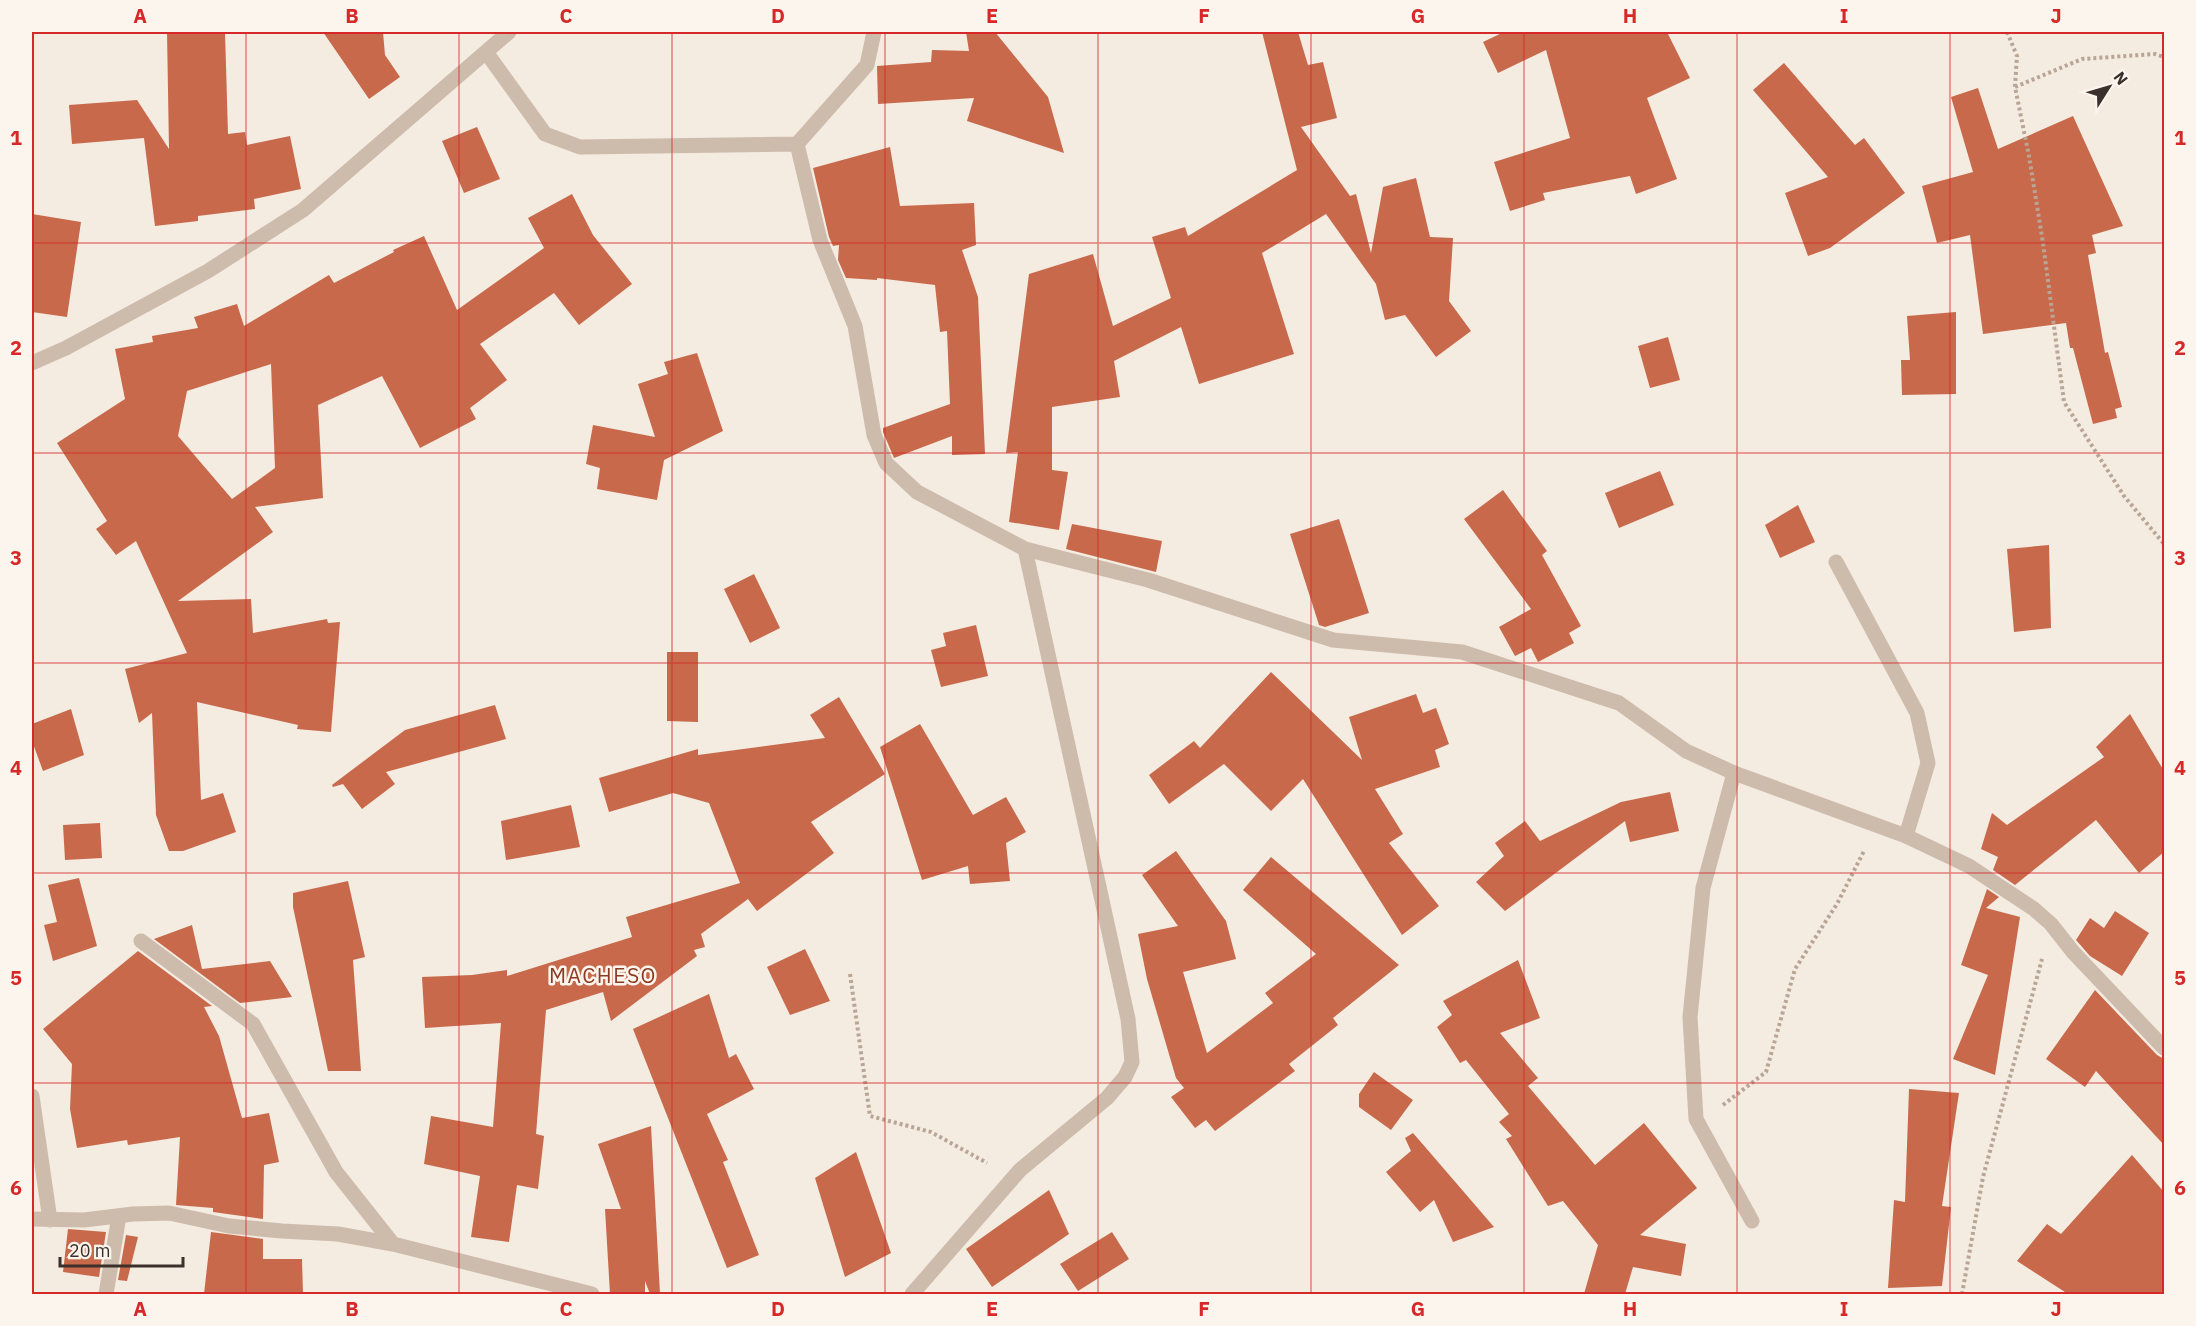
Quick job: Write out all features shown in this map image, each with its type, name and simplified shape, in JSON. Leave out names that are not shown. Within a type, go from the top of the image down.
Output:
[{"type":"street","points":[[32,363],[66,348],[208,271],[303,210],[509,32]]},
{"type":"street","points":[[486,52],[545,134],[580,147],[796,144],[867,65],[874,32]]},
{"type":"street","points":[[796,144],[820,240],[855,326],[874,435],[886,464],[917,492],[1025,549],[1148,580],[1333,640],[1462,652],[1619,703],[1686,751],[1734,773],[1906,836],[1969,866],[2034,909],[2051,924],[2073,952],[2164,1048]]},
{"type":"street","points":[[912,1294],[1014,1177],[1107,1098],[1125,1077],[1132,1062],[1128,1019],[1025,549]]},
{"type":"street","points":[[1836,562],[1917,712],[1928,763],[1906,836]]},
{"type":"street","points":[[1734,773],[1703,888],[1690,1017],[1696,1119],[1752,1221]]},
{"type":"street","points":[[141,941],[253,1024],[336,1172],[393,1244]]},
{"type":"street","points":[[32,1096],[50,1220]]},
{"type":"street","points":[[32,1220],[84,1220],[169,1213],[229,1226],[282,1232],[338,1234],[393,1244],[592,1294]]},
{"type":"street","points":[[106,1294],[119,1216]]},
{"type":"path","points":[[2007,32],[2017,56],[2015,87],[2043,243],[2064,402],[2124,496],[2164,544]]},
{"type":"path","points":[[2015,87],[2082,59],[2155,54],[2164,57]]},
{"type":"path","points":[[1698,1124],[1766,1072],[1795,969],[1837,904],[1877,826]]},
{"type":"path","points":[[1962,1294],[1983,1176],[2051,924]]},
{"type":"path","points":[[850,974],[870,1116],[931,1132],[1014,1177]]},
{"type":"building","points":[[167,32],[225,32],[228,134],[245,132],[247,145],[290,136],[301,189],[254,199],[255,209],[198,216],[198,221],[155,226],[144,138],[72,144],[69,105],[137,100],[169,149]]},
{"type":"building","points":[[323,32],[383,32],[385,55],[400,77],[369,99]]},
{"type":"building","points":[[966,32],[995,32],[1048,97],[1064,153],[967,121],[974,98],[878,104],[877,66],[931,62],[932,50],[969,51]]},
{"type":"building","points":[[1262,32],[1298,32],[1308,65],[1323,62],[1337,118],[1301,127],[1350,196],[1356,194],[1371,253],[1383,187],[1416,178],[1430,237],[1453,238],[1449,301],[1471,331],[1436,357],[1405,315],[1385,320],[1376,284],[1326,214],[1262,253],[1294,354],[1199,384],[1181,327],[1114,361],[1120,397],[1052,407],[1052,470],[1068,472],[1059,530],[1009,522],[1018,452],[1006,453],[1029,274],[1093,254],[1113,326],[1171,298],[1152,237],[1185,227],[1188,236],[1297,170]]},
{"type":"building","points":[[1504,32],[1667,32],[1690,78],[1647,98],[1677,179],[1636,194],[1630,176],[1543,193],[1545,200],[1510,211],[1494,162],[1570,138],[1546,50],[1498,73],[1483,42]]},
{"type":"building","points":[[1784,63],[1855,145],[1864,138],[1905,193],[1830,248],[1808,256],[1785,193],[1828,177],[1753,90]]},
{"type":"building","points":[[1978,88],[1998,149],[2073,116],[2123,226],[2092,235],[2096,253],[2088,255],[2105,353],[2108,352],[2122,407],[2115,409],[2117,418],[2093,424],[2073,348],[2070,348],[2066,323],[1983,334],[1970,235],[1937,243],[1922,186],[1973,172],[1951,97]]},
{"type":"building","points":[[477,127],[500,179],[464,193],[442,141]]},
{"type":"building","points":[[890,147],[900,206],[974,203],[976,245],[962,250],[978,297],[985,454],[952,455],[952,436],[894,458],[883,432],[883,428],[950,404],[947,331],[940,332],[935,285],[877,278],[877,280],[846,278],[838,260],[839,245],[833,246],[829,237],[813,168]]},
{"type":"building","points":[[572,194],[593,235],[632,284],[579,325],[554,293],[480,344],[507,380],[470,408],[476,419],[420,448],[382,376],[318,405],[323,498],[255,507],[273,532],[178,601],[251,599],[253,633],[327,619],[328,623],[340,622],[331,732],[297,729],[298,725],[197,702],[201,800],[223,793],[236,832],[183,851],[169,851],[156,815],[152,713],[139,723],[125,669],[187,653],[136,541],[116,555],[96,529],[107,521],[57,443],[125,399],[115,349],[153,342],[152,336],[198,328],[194,317],[237,304],[244,326],[329,275],[334,283],[394,252],[393,250],[424,236],[457,310],[544,248],[528,218]],"holes":[[[271,364],[275,468],[232,499],[178,436],[187,391]]]},
{"type":"building","points":[[32,214],[81,222],[67,317],[32,312]]},
{"type":"building","points":[[1956,312],[1956,394],[1902,395],[1901,360],[1910,360],[1907,316]]},
{"type":"building","points":[[1668,337],[1680,380],[1650,388],[1638,346]]},
{"type":"building","points":[[697,353],[723,431],[664,460],[657,500],[597,489],[600,468],[586,464],[593,425],[655,437],[638,384],[668,374],[664,362]]},
{"type":"building","points":[[1660,471],[1674,505],[1619,528],[1605,493]]},
{"type":"building","points":[[1503,490],[1547,551],[1542,555],[1581,626],[1569,633],[1574,643],[1538,662],[1531,648],[1515,656],[1499,627],[1531,609],[1464,519]]},
{"type":"building","points":[[1798,505],[1815,542],[1780,558],[1765,525]]},
{"type":"building","points":[[1339,519],[1369,613],[1325,627],[1319,625],[1290,534]]},
{"type":"building","points":[[1072,524],[1162,541],[1156,572],[1066,549]]},
{"type":"building","points":[[2049,545],[2051,628],[2014,632],[2007,549]]},
{"type":"building","points":[[754,574],[780,628],[750,643],[724,589]]},
{"type":"building","points":[[976,625],[988,676],[941,687],[931,650],[946,646],[943,633]]},
{"type":"building","points":[[667,652],[698,652],[698,722],[667,721]]},
{"type":"building","points":[[1271,672],[1362,760],[1349,717],[1416,694],[1423,713],[1436,708],[1449,744],[1435,750],[1440,767],[1375,789],[1403,834],[1389,843],[1439,906],[1402,935],[1303,779],[1271,811],[1224,764],[1169,804],[1149,775],[1194,741],[1200,748]]},
{"type":"building","points":[[839,697],[885,774],[811,822],[834,853],[757,911],[748,899],[701,934],[705,947],[694,950],[697,956],[611,1021],[603,992],[546,1010],[536,1134],[544,1136],[538,1189],[517,1185],[509,1242],[471,1237],[480,1176],[424,1164],[431,1116],[493,1127],[501,1023],[425,1028],[422,977],[472,975],[507,970],[507,976],[632,937],[626,917],[740,883],[709,803],[673,793],[609,812],[599,778],[698,749],[698,755],[825,738],[810,715]]},
{"type":"building","points":[[495,705],[506,739],[386,772],[395,784],[362,809],[343,784],[333,787],[332,785],[405,730]]},
{"type":"building","points":[[71,709],[84,755],[43,771],[32,741],[32,724]]},
{"type":"building","points":[[2130,714],[2164,771],[2164,852],[2139,873],[2096,820],[2015,885],[1993,870],[1998,857],[1981,849],[1992,813],[2007,825],[2104,757],[2096,747]]},
{"type":"building","points":[[920,724],[973,815],[1006,797],[1026,832],[1006,843],[1010,881],[970,884],[968,866],[922,880],[880,747]]},
{"type":"building","points":[[1670,792],[1679,831],[1630,842],[1625,821],[1505,911],[1476,882],[1504,856],[1495,843],[1525,821],[1540,841],[1621,802]]},
{"type":"building","points":[[571,805],[580,847],[506,860],[501,821]]},
{"type":"building","points":[[100,823],[102,858],[65,860],[63,825]]},
{"type":"building","points":[[1176,851],[1226,921],[1236,959],[1183,972],[1207,1053],[1273,1003],[1265,993],[1316,954],[1243,890],[1271,857],[1399,965],[1333,1018],[1338,1025],[1289,1064],[1295,1071],[1215,1131],[1206,1120],[1195,1128],[1171,1097],[1184,1088],[1176,1078],[1147,979],[1138,934],[1178,926],[1142,875]]},
{"type":"building","points":[[79,878],[97,946],[53,961],[44,925],[57,922],[48,885]]},
{"type":"building","points":[[348,881],[365,957],[353,960],[361,1071],[328,1071],[293,907],[293,893]]},
{"type":"building","points":[[1987,889],[1999,897],[1986,908],[2020,917],[1995,1075],[1953,1059],[1988,975],[1961,965]]},
{"type":"building","points":[[2115,911],[2149,933],[2122,976],[2090,956],[2076,940],[2090,918],[2104,928]]},
{"type":"building","points":[[192,925],[202,969],[270,961],[292,997],[240,1003],[154,939]]},
{"type":"building","points":[[805,949],[830,1001],[790,1015],[767,967]]},
{"type":"building","points":[[138,951],[212,1006],[204,1007],[219,1036],[242,1118],[269,1113],[279,1162],[264,1165],[263,1219],[213,1212],[213,1208],[176,1205],[180,1137],[128,1145],[127,1140],[77,1148],[70,1109],[72,1064],[43,1029]]},
{"type":"building","points":[[1518,960],[1540,1018],[1500,1033],[1538,1078],[1528,1086],[1595,1165],[1644,1123],[1697,1188],[1640,1235],[1686,1244],[1681,1276],[1633,1267],[1625,1294],[1584,1294],[1598,1245],[1563,1201],[1548,1206],[1506,1139],[1512,1136],[1499,1122],[1509,1114],[1466,1060],[1460,1063],[1437,1027],[1452,1015],[1443,1001]]},
{"type":"building","points":[[2095,990],[2157,1055],[2164,1059],[2164,1145],[2096,1071],[2085,1087],[2046,1059]]},
{"type":"building","points":[[709,994],[729,1058],[736,1054],[754,1089],[707,1114],[728,1160],[723,1162],[759,1255],[727,1268],[633,1029]]},
{"type":"building","points":[[1374,1072],[1413,1100],[1391,1130],[1359,1107],[1359,1094]]},
{"type":"building","points":[[1909,1089],[1959,1093],[1942,1206],[1951,1207],[1942,1286],[1888,1288],[1894,1200],[1905,1202]]},
{"type":"building","points":[[651,1126],[660,1294],[650,1294],[645,1281],[645,1294],[610,1294],[605,1209],[621,1209],[598,1144]]},
{"type":"building","points":[[1413,1133],[1494,1227],[1453,1242],[1434,1200],[1420,1212],[1386,1172],[1411,1151],[1405,1138]]},
{"type":"building","points":[[856,1152],[891,1253],[845,1277],[815,1178]]},
{"type":"building","points":[[2132,1155],[2164,1192],[2164,1294],[2068,1294],[2017,1261],[2047,1224],[2061,1234]]},
{"type":"building","points":[[1049,1190],[1069,1234],[992,1287],[966,1249]]},
{"type":"building","points":[[68,1229],[106,1232],[99,1277],[63,1272]]},
{"type":"building","points":[[211,1232],[263,1239],[263,1259],[302,1259],[303,1294],[204,1294]]},
{"type":"building","points":[[1112,1232],[1129,1259],[1078,1291],[1060,1264]]},
{"type":"building","points":[[126,1235],[138,1237],[127,1281],[118,1280]]},
{"type":"district","name":"MACHESO","points":[[603,976]]}]
